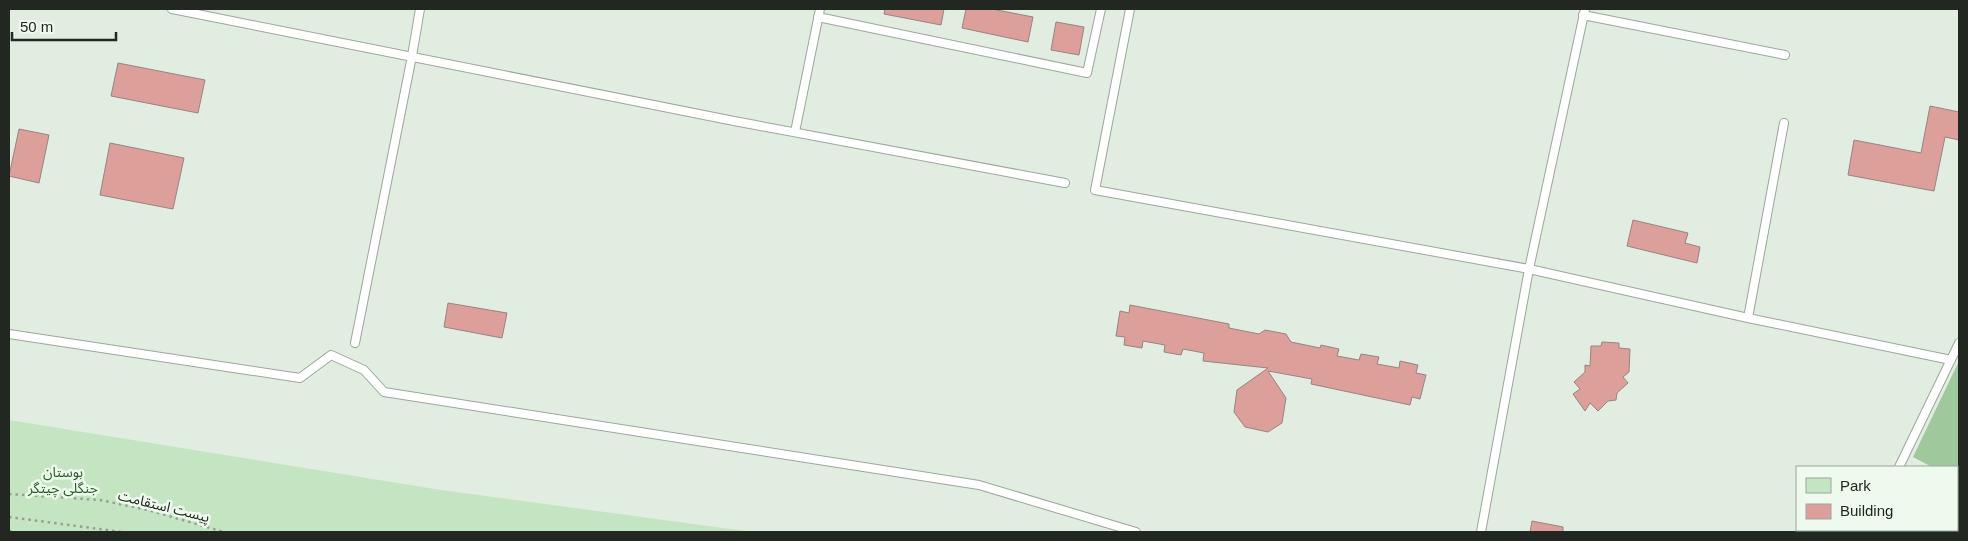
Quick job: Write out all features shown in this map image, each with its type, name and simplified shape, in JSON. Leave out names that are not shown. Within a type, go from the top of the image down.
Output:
[{"type":"lane","points":[[175,9],[795,132],[1065,182]]},
{"type":"lane","points":[[355,344],[420,9]]},
{"type":"lane","points":[[795,132],[820,9]]},
{"type":"lane","points":[[818,17],[1087,73],[1101,9]]},
{"type":"lane","points":[[1130,9],[1094,190],[1530,269],[1748,318],[1951,360]]},
{"type":"lane","points":[[1481,532],[1530,269],[1584,12],[1785,55]]},
{"type":"lane","points":[[1748,318],[1784,123]]},
{"type":"lane","points":[[9,334],[300,378],[331,355],[364,370],[384,392],[979,485],[1136,532]]},
{"type":"lane","points":[[1899,466],[1959,343]]},
{"type":"path","name":"پیست استقامت","points":[[9,494],[100,500],[148,510],[224,532]]},
{"type":"path","points":[[9,516],[122,532]]},
{"type":"path","points":[[9,531],[16,532]]},
{"type":"green space","points":[[1959,361],[1959,482],[1958,466],[1930,466],[1913,457]]},
{"type":"green space","name":"بوستان جنگلی چیتگر","points":[[9,420],[441,490],[753,532],[9,532]]},
{"type":"building","points":[[885,9],[944,9],[941,25],[884,14]]},
{"type":"building","points":[[966,9],[992,9],[1033,17],[1028,42],[962,28]]},
{"type":"building","points":[[1056,22],[1084,27],[1079,55],[1051,50]]},
{"type":"building","points":[[118,63],[205,80],[198,113],[111,96]]},
{"type":"building","points":[[1930,106],[1959,112],[1959,140],[1945,137],[1934,191],[1848,175],[1854,140],[1921,153]]},
{"type":"building","points":[[19,129],[49,135],[39,183],[9,176]]},
{"type":"building","points":[[110,143],[184,158],[173,209],[100,195]]},
{"type":"building","points":[[1633,220],[1688,233],[1685,243],[1700,247],[1697,263],[1627,246]]},
{"type":"building","points":[[448,303],[507,313],[502,338],[444,327]]},
{"type":"building","points":[[1130,305],[1229,324],[1229,328],[1259,334],[1265,330],[1286,334],[1291,342],[1320,348],[1321,345],[1339,349],[1337,356],[1359,360],[1361,354],[1379,357],[1377,364],[1399,368],[1400,361],[1418,365],[1416,373],[1426,375],[1420,399],[1412,397],[1410,405],[1311,384],[1312,379],[1268,371],[1286,398],[1282,423],[1268,432],[1245,427],[1234,412],[1237,390],[1268,368],[1203,361],[1204,353],[1183,349],[1181,355],[1164,352],[1165,345],[1143,341],[1142,348],[1124,345],[1125,337],[1116,336],[1120,311],[1129,313]]},
{"type":"building","points":[[1602,342],[1619,343],[1619,348],[1630,349],[1629,372],[1623,377],[1628,383],[1617,393],[1616,400],[1608,401],[1598,411],[1590,403],[1585,411],[1573,394],[1580,389],[1574,382],[1585,372],[1585,365],[1590,366],[1591,346],[1601,346]]},
{"type":"building","points":[[1532,521],[1563,527],[1563,532],[1530,532]]}]
